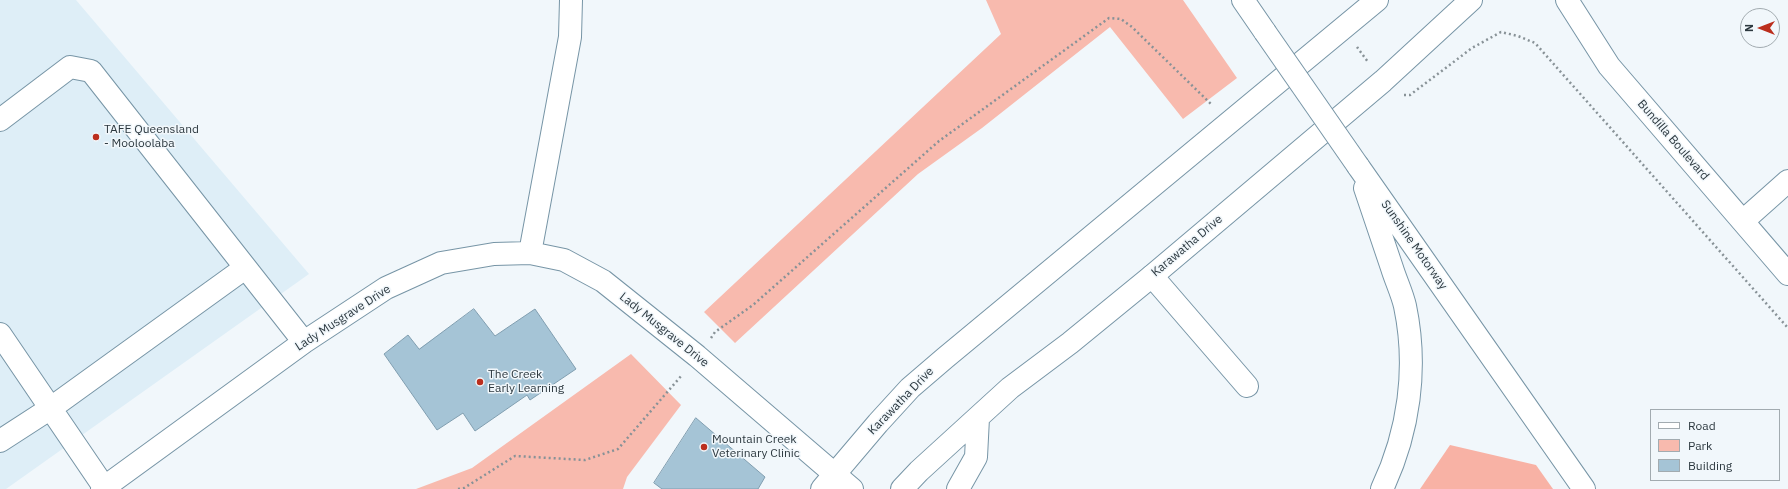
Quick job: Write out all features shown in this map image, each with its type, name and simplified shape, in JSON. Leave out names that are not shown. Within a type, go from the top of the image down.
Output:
[{"type":"main road","points":[[530,253],[570,37],[572,0]]},
{"type":"main road","name":"Sunshine Motorway","points":[[1244,0],[1584,489]]},
{"type":"main road","name":"Karawatha Drive","points":[[829,481],[878,423],[905,394],[939,363],[1376,0]]},
{"type":"main road","name":"Karawatha Drive","points":[[902,489],[919,471],[1010,388],[1070,343],[1152,276],[1383,81],[1471,0]]},
{"type":"main road","name":"Bundilla Boulevard","points":[[1567,0],[1609,66],[1788,274]]},
{"type":"main road","points":[[0,120],[70,67],[91,71],[304,342]]},
{"type":"main road","points":[[1358,166],[1404,304],[1411,352],[1411,388],[1407,413],[1394,459],[1382,489]]},
{"type":"main road","points":[[1743,221],[1788,181]]},
{"type":"main road","name":"Lady Musgrave Drive","points":[[103,488],[304,342],[386,288],[441,263],[494,254],[530,253],[564,260],[586,270],[626,298],[697,356],[829,481],[852,489]]},
{"type":"main road","points":[[0,441],[50,408],[245,268]]},
{"type":"main road","points":[[1152,276],[1247,386]]},
{"type":"main road","points":[[0,334],[103,488]]},
{"type":"main road","points":[[958,489],[976,457],[978,418]]},
{"type":"path","points":[[458,489],[464,488],[514,456],[585,460],[618,449],[670,390],[715,332],[753,305],[939,141],[1109,18],[1121,19],[1132,27],[1217,110]]},
{"type":"path","points":[[1342,28],[1383,81],[1398,96],[1410,95],[1472,48],[1501,32],[1518,36],[1535,43],[1788,328]]},
{"type":"shaded area","name":"TAFE Queensland - Mooloolaba","points":[[0,0],[76,0],[309,274],[6,489],[0,489]]},
{"type":"shaded area","points":[[1450,445],[1536,465],[1553,489],[1420,489]]},
{"type":"green space","points":[[986,0],[1183,0],[1237,78],[1183,119],[1110,27],[982,128],[918,174],[735,343],[704,312],[1001,34]]},
{"type":"green space","points":[[631,354],[681,405],[627,477],[623,489],[416,489],[472,468]]},
{"type":"building","name":"The Creek Early Learning","points":[[474,309],[495,336],[535,309],[576,369],[530,400],[527,395],[475,431],[463,413],[437,430],[384,354],[408,335],[419,349]]},
{"type":"building","name":"Mountain Creek Veterinary Clinic","points":[[696,418],[765,477],[758,489],[662,489],[654,483]]},
{"type":"place","name":"TAFE Queensland - Mooloolaba","points":[[96,137]]},
{"type":"place","name":"The Creek Early Learning","points":[[480,382]]},
{"type":"place","name":"Mountain Creek Veterinary Clinic","points":[[704,447]]}]
